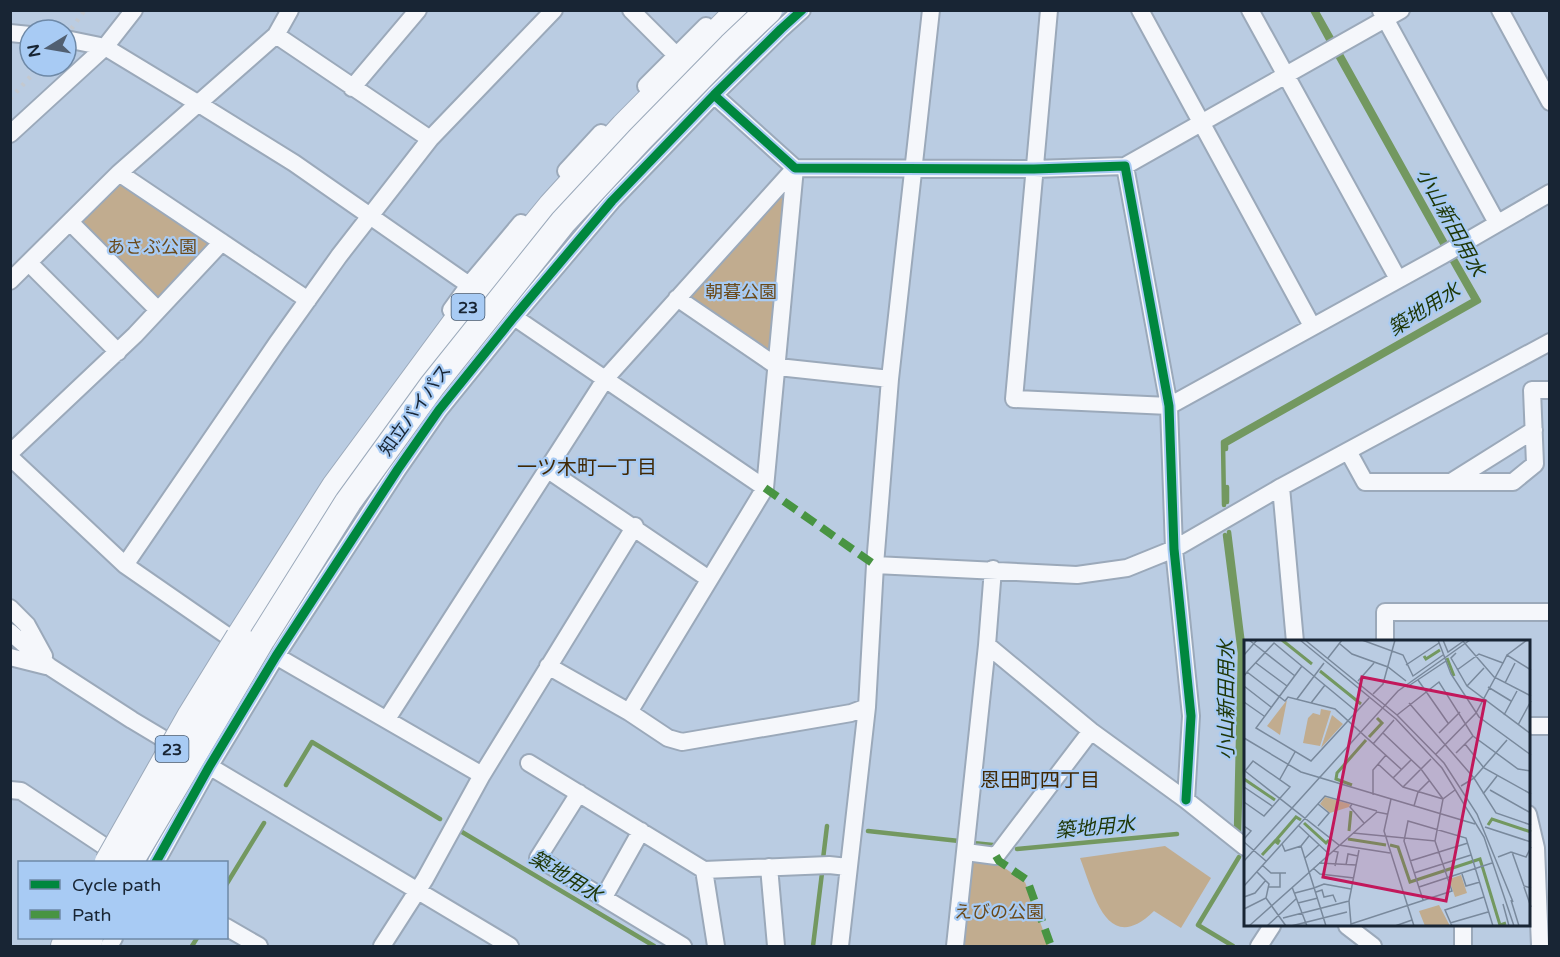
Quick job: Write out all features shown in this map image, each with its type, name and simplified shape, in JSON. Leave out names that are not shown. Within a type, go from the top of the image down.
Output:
[{"type":"highway","name":"知立バイパス","points":[[113,859],[191,715],[328,496],[442,341],[551,206],[624,126],[739,10]]},
{"type":"highway","name":"知立バイパス","points":[[113,859],[262,639],[348,502],[432,386],[563,222],[656,122],[770,10]]},
{"type":"street","points":[[10,134],[105,47],[134,10]]},
{"type":"street","points":[[10,281],[119,173],[276,35],[290,10]]},
{"type":"street","points":[[352,88],[418,10]]},
{"type":"street","points":[[125,565],[308,300],[371,216],[430,140],[554,10]]},
{"type":"street","points":[[632,10],[676,55]]},
{"type":"street","points":[[10,790],[21,791],[113,859],[170,743],[229,637],[322,491],[469,285],[584,151],[722,10]]},
{"type":"street","points":[[157,861],[209,767],[276,656],[439,410],[612,201],[802,10]]},
{"type":"street","points":[[840,946],[867,707],[875,565],[890,379],[931,10]]},
{"type":"street","points":[[1049,10],[1014,399],[1169,406],[1550,193]]},
{"type":"street","points":[[1140,10],[1312,326]]},
{"type":"street","points":[[1250,10],[1398,279]]},
{"type":"street","points":[[714,96],[795,168],[1034,170],[1125,166],[1335,49],[1383,15],[1401,10]]},
{"type":"street","points":[[1500,10],[1550,102]]},
{"type":"street","points":[[1383,15],[1497,223]]},
{"type":"street","points":[[276,35],[430,140]]},
{"type":"street","points":[[78,41],[105,47],[294,163],[469,285]]},
{"type":"street","points":[[1125,166],[1169,406],[1174,549],[1191,716],[1186,800]]},
{"type":"street","points":[[387,719],[606,378],[795,168]]},
{"type":"street","points":[[629,712],[765,488],[795,168]]},
{"type":"street","points":[[119,173],[308,300]]},
{"type":"street","points":[[70,222],[158,310]]},
{"type":"street","points":[[222,242],[118,352],[10,455],[125,565],[229,637]]},
{"type":"street","points":[[29,263],[118,352]]},
{"type":"street","points":[[677,298],[778,367],[890,379]]},
{"type":"street","points":[[514,317],[765,488]]},
{"type":"street","points":[[875,565],[993,569],[1077,575],[1127,568],[1174,549],[1281,487],[1550,342]]},
{"type":"street","points":[[1348,451],[1365,482],[1513,482],[1535,464],[1532,390],[1550,390]]},
{"type":"street","points":[[1450,482],[1534,430]]},
{"type":"street","points":[[548,470],[635,526],[709,579]]},
{"type":"street","points":[[1281,487],[1295,640]]},
{"type":"street","points":[[382,946],[417,891],[482,775],[635,526]]},
{"type":"street","points":[[956,946],[993,569]]},
{"type":"street","points":[[10,608],[27,625],[50,667]]},
{"type":"street","points":[[1385,640],[1385,612],[1550,612]]},
{"type":"street","points":[[10,632],[50,667],[170,743],[510,946]]},
{"type":"street","points":[[987,645],[1091,731],[1186,800],[1244,846]]},
{"type":"street","points":[[276,656],[482,775]]},
{"type":"street","points":[[10,657],[50,667]]},
{"type":"street","points":[[548,666],[629,712],[668,738],[682,742],[851,713],[867,707]]},
{"type":"street","points":[[1530,726],[1550,726]]},
{"type":"street","points":[[966,852],[996,856],[1091,731]]},
{"type":"street","points":[[529,763],[704,870],[829,864],[848,867]]},
{"type":"street","points":[[579,793],[538,858],[683,946]]},
{"type":"street","points":[[1530,822],[1536,848],[1540,946]]},
{"type":"street","points":[[604,897],[641,831]]},
{"type":"street","points":[[769,867],[776,946]]},
{"type":"street","points":[[704,870],[716,946]]},
{"type":"street","points":[[1259,946],[1271,927]]},
{"type":"street","points":[[1348,927],[1373,946]]},
{"type":"street","points":[[1463,927],[1463,946]]},
{"type":"street","points":[[228,928],[259,946]]},
{"type":"green space","name":"あさぶ公園","points":[[119,182],[210,243],[157,301],[78,225]]},
{"type":"green space","name":"朝暮公園","points":[[779,195],[786,197],[772,351],[765,352],[688,297]]},
{"type":"green space","points":[[1165,846],[1211,878],[1181,928],[1154,911],[1138,923],[1125,927],[1114,924],[1097,903],[1080,858]]},
{"type":"green space","name":"えびの公園","points":[[971,860],[996,862],[1025,882],[1049,946],[962,946]]},
{"type":"waterway","name":"築地用水","points":[[1312,10],[1331,45]]},
{"type":"waterway","name":"築地用水","points":[[1316,10],[1334,42]]},
{"type":"waterway","name":"築地用水","points":[[1338,49],[1448,247]]},
{"type":"waterway","name":"築地用水","points":[[1335,52],[1445,249]]},
{"type":"waterway","name":"築地用水","points":[[1226,449],[1226,444],[1479,301],[1452,254]]},
{"type":"waterway","name":"築地用水","points":[[1224,505],[1223,442],[1474,300],[1449,256]]},
{"type":"waterway","name":"築地用水","points":[[1227,487],[1227,502]]},
{"type":"waterway","name":"築地用水","points":[[1229,532],[1244,653],[1239,833]]},
{"type":"waterway","name":"築地用水","points":[[1225,535],[1240,653],[1236,831]]},
{"type":"waterway","name":"築地用水","points":[[286,785],[312,742],[440,819]]},
{"type":"waterway","name":"築地用水","points":[[228,882],[264,823]]},
{"type":"waterway","name":"築地用水","points":[[823,859],[827,826]]},
{"type":"waterway","name":"築地用水","points":[[868,831],[959,841]]},
{"type":"waterway","name":"築地用水","points":[[462,832],[654,946]]},
{"type":"waterway","name":"築地用水","points":[[1017,849],[1177,834]]},
{"type":"waterway","name":"築地用水","points":[[973,843],[993,845]]},
{"type":"waterway","name":"小山新田用水","points":[[1233,946],[1198,925],[1239,857]]},
{"type":"waterway","name":"築地用水","points":[[813,946],[822,873]]},
{"type":"waterway","name":"築地用水","points":[[192,946],[196,939]]},
{"type":"railway","points":[[78,20],[85,10]]},
{"type":"railway","points":[[10,99],[29,78]]},
{"type":"marked path","points":[[765,488],[875,565]]},
{"type":"marked path","points":[[996,856],[999,861],[1027,880],[1051,946]]},
{"type":"cycle path","points":[[157,861],[209,767],[276,656],[439,410],[612,201],[714,95],[802,10]]},
{"type":"cycle path","points":[[714,95],[795,168],[1034,169],[1125,166],[1169,406],[1174,549],[1191,716],[1186,800]]},
{"type":"district","name":"一ツ木町一丁目","points":[[587,467]]},
{"type":"district","name":"恩田町四丁目","points":[[1040,780]]}]
